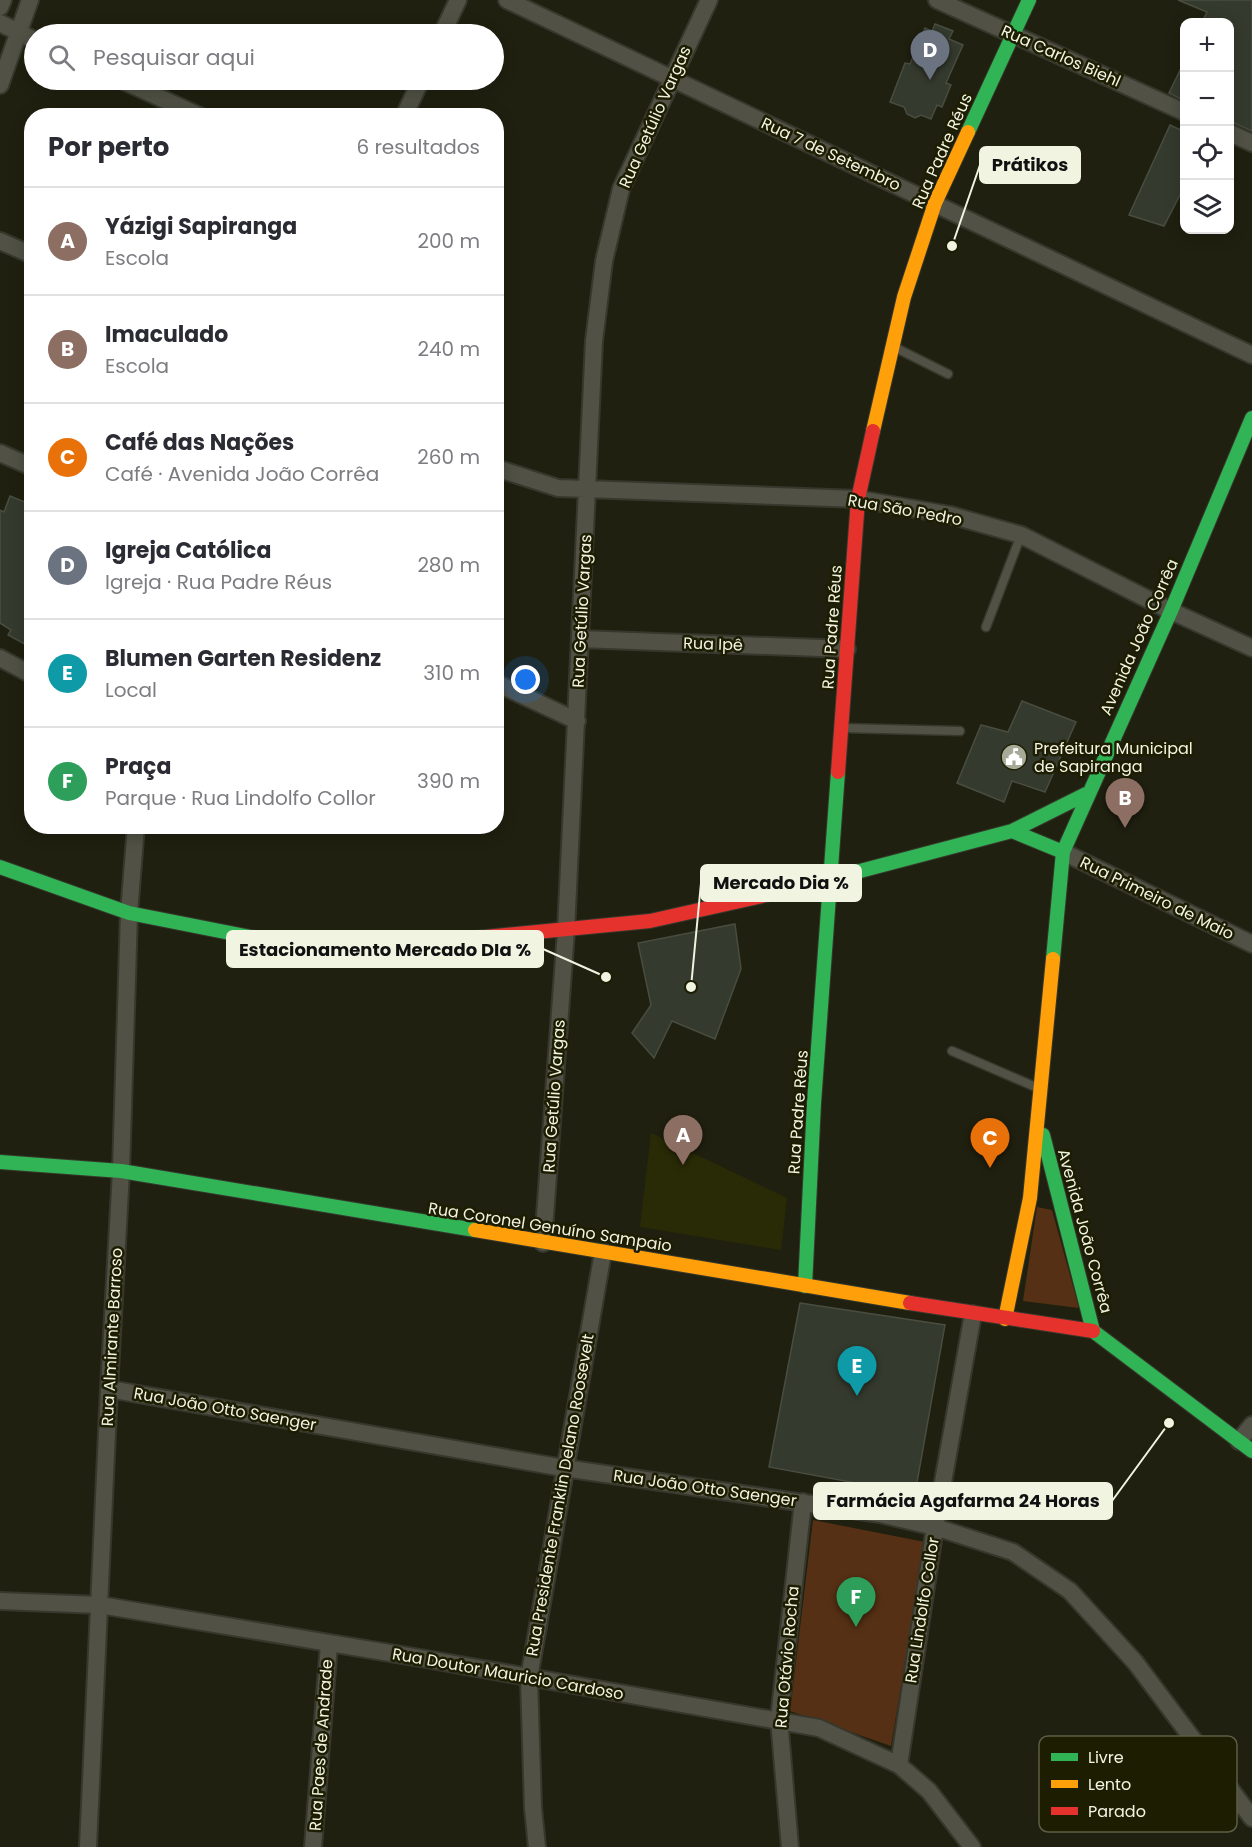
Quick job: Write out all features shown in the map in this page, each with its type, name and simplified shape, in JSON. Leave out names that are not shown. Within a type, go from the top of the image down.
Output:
[{"type":"main road","name":"Rua Padre Réus","points":[[805,1286],[814,1103],[858,499],[904,297],[935,203],[1029,0]]},
{"type":"main road","name":"Avenida João Corrêa","points":[[1005,1319],[1030,1198],[1040,1121],[1063,852],[1086,794],[1171,611],[1252,418]]},
{"type":"main road","points":[[0,867],[129,913],[276,942],[393,946],[566,931],[650,921],[832,880],[1012,831],[1086,794]]},
{"type":"main road","points":[[1012,831],[1063,852]]},
{"type":"main road","name":"Avenida João Corrêa","points":[[1040,1121],[1093,1331],[1246,1446]]},
{"type":"main road","name":"Rua Coronel Genuíno Sampaio","points":[[0,1162],[122,1172],[973,1314],[1093,1331]]},
{"type":"main road","points":[[1030,1198],[1037,1193],[1058,1198]]},
{"type":"street","points":[[0,7],[3,0]]},
{"type":"street","points":[[0,85],[30,0]]},
{"type":"street","points":[[447,24],[458,0]]},
{"type":"street","name":"Rua 7 de Setembro","points":[[507,0],[1252,354]]},
{"type":"street","name":"Rua Getúlio Vargas","points":[[543,1243],[566,931],[594,341],[604,261],[621,189],[709,0]]},
{"type":"street","name":"Rua Carlos Biehl","points":[[937,0],[1180,110]]},
{"type":"street","points":[[0,23],[24,35]]},
{"type":"street","points":[[143,90],[182,108]]},
{"type":"street","points":[[408,108],[416,90]]},
{"type":"street","points":[[1234,135],[1252,143]]},
{"type":"street","points":[[0,241],[24,252]]},
{"type":"street","points":[[0,453],[24,464]]},
{"type":"street","name":"Rua São Pedro","points":[[504,471],[558,488],[858,499],[950,515],[1021,535],[1171,611],[1252,648]]},
{"type":"street","name":"Rua Ipê","points":[[580,639],[847,649]]},
{"type":"street","points":[[0,658],[24,671]]},
{"type":"street","points":[[504,687],[577,721]]},
{"type":"street","name":"Rua Almirante Barroso","points":[[88,1847],[109,1389],[122,1172],[129,913],[135,834]]},
{"type":"street","name":"Rua Primeiro de Maio","points":[[1063,852],[1252,944]]},
{"type":"street","name":"Rua Presidente Franklin Delano Roosevelt","points":[[537,1847],[532,1808],[529,1678],[603,1252]]},
{"type":"street","name":"Rua Lindolfo Collor","points":[[898,1765],[935,1527],[973,1314]]},
{"type":"street","name":"Rua João Otto Saenger","points":[[109,1389],[564,1468],[880,1514],[935,1527],[1013,1552],[1070,1590],[1135,1662],[1190,1736]]},
{"type":"street","points":[[1246,1446],[1252,1425]]},
{"type":"street","name":"Rua Otávio Rocha","points":[[790,1847],[778,1719],[803,1502]]},
{"type":"street","name":"Rua Doutor Mauricio Cardoso","points":[[0,1601],[100,1605],[778,1719],[819,1728],[898,1765],[929,1791],[972,1847]]},
{"type":"street","name":"Rua Paes de Andrade","points":[[313,1847],[329,1644]]},
{"type":"street","name":"Rua João Otto Saenger","points":[[1237,1798],[1252,1818]]},
{"type":"lane","points":[[892,347],[948,374]]},
{"type":"lane","points":[[986,627],[1021,535]]},
{"type":"lane","points":[[842,728],[960,731]]},
{"type":"lane","points":[[952,1051],[1042,1089]]},
{"type":"shaded area","points":[[651,1133],[787,1198],[781,1250],[640,1227]]},
{"type":"shaded area","points":[[1037,1207],[1052,1210],[1079,1308],[1023,1301]]},
{"type":"shaded area","points":[[813,1520],[925,1542],[891,1746],[790,1711]]},
{"type":"building","points":[[1178,0],[1252,0],[1252,131],[1234,123],[1234,18],[1204,18],[1207,12]]},
{"type":"building","points":[[935,24],[953,31],[949,39],[963,45],[946,83],[951,85],[942,107],[937,105],[931,119],[921,115],[915,118],[907,114],[904,107],[890,102],[905,63],[910,64],[925,28],[932,31]]},
{"type":"building","points":[[1180,70],[1180,98],[1169,93]]},
{"type":"building","points":[[1170,125],[1180,130],[1180,195],[1164,226],[1129,215]]},
{"type":"building","points":[[10,496],[24,502],[24,644],[8,635],[11,630],[0,623],[0,510],[4,512]]},
{"type":"building","name":"Prefeitura Municipal de Sapiranga","points":[[1022,701],[1076,722],[1045,792],[1012,781],[1004,802],[957,783],[981,725],[1008,732]]},
{"type":"building","points":[[735,924],[741,969],[715,1039],[672,1021],[654,1058],[632,1033],[651,1005],[638,943]]},
{"type":"building","points":[[800,1303],[945,1325],[915,1494],[769,1467]]},
{"type":"traffic: fast","points":[[968,132],[1029,0]]},
{"type":"traffic: fast","points":[[1053,959],[1063,852],[1171,611],[1252,418]]},
{"type":"traffic: fast","points":[[805,1286],[814,1103],[838,772]]},
{"type":"traffic: fast","points":[[784,891],[1012,831],[1086,794]]},
{"type":"traffic: fast","points":[[1012,831],[1063,852]]},
{"type":"traffic: fast","points":[[0,867],[129,913],[276,942],[374,945]]},
{"type":"traffic: fast","points":[[1043,1135],[1093,1331],[1252,1451]]},
{"type":"traffic: fast","points":[[0,1162],[121,1171],[475,1230]]},
{"type":"traffic: slow","points":[[873,431],[904,297],[935,203],[968,132]]},
{"type":"traffic: slow","points":[[1005,1319],[1030,1198],[1053,959]]},
{"type":"traffic: slow","points":[[475,1230],[910,1303]]},
{"type":"traffic: jam","points":[[838,772],[858,499],[873,431]]},
{"type":"traffic: jam","points":[[374,945],[393,946],[650,921],[784,891]]},
{"type":"traffic: jam","points":[[910,1303],[1093,1331]]},
{"type":"place","name":"Igreja Católica","points":[[930,80]]},
{"type":"place","name":"Prátikos","points":[[952,246]]},
{"type":"place","name":"Prefeitura Municipal de Sapiranga","points":[[1014,757]]},
{"type":"place","name":"Imaculado","points":[[1125,828]]},
{"type":"place","name":"Estacionamento Mercado DIa %","points":[[606,977]]},
{"type":"place","name":"Mercado Dia %","points":[[691,987]]},
{"type":"place","name":"Yázigi Sapiranga","points":[[683,1165]]},
{"type":"place","name":"Café das Nações","points":[[990,1168]]},
{"type":"place","name":"Blumen Garten Residenz","points":[[857,1396]]},
{"type":"place","name":"Farmácia Agafarma 24 Horas","points":[[1169,1423]]},
{"type":"place","name":"Praça","points":[[856,1627]]}]
